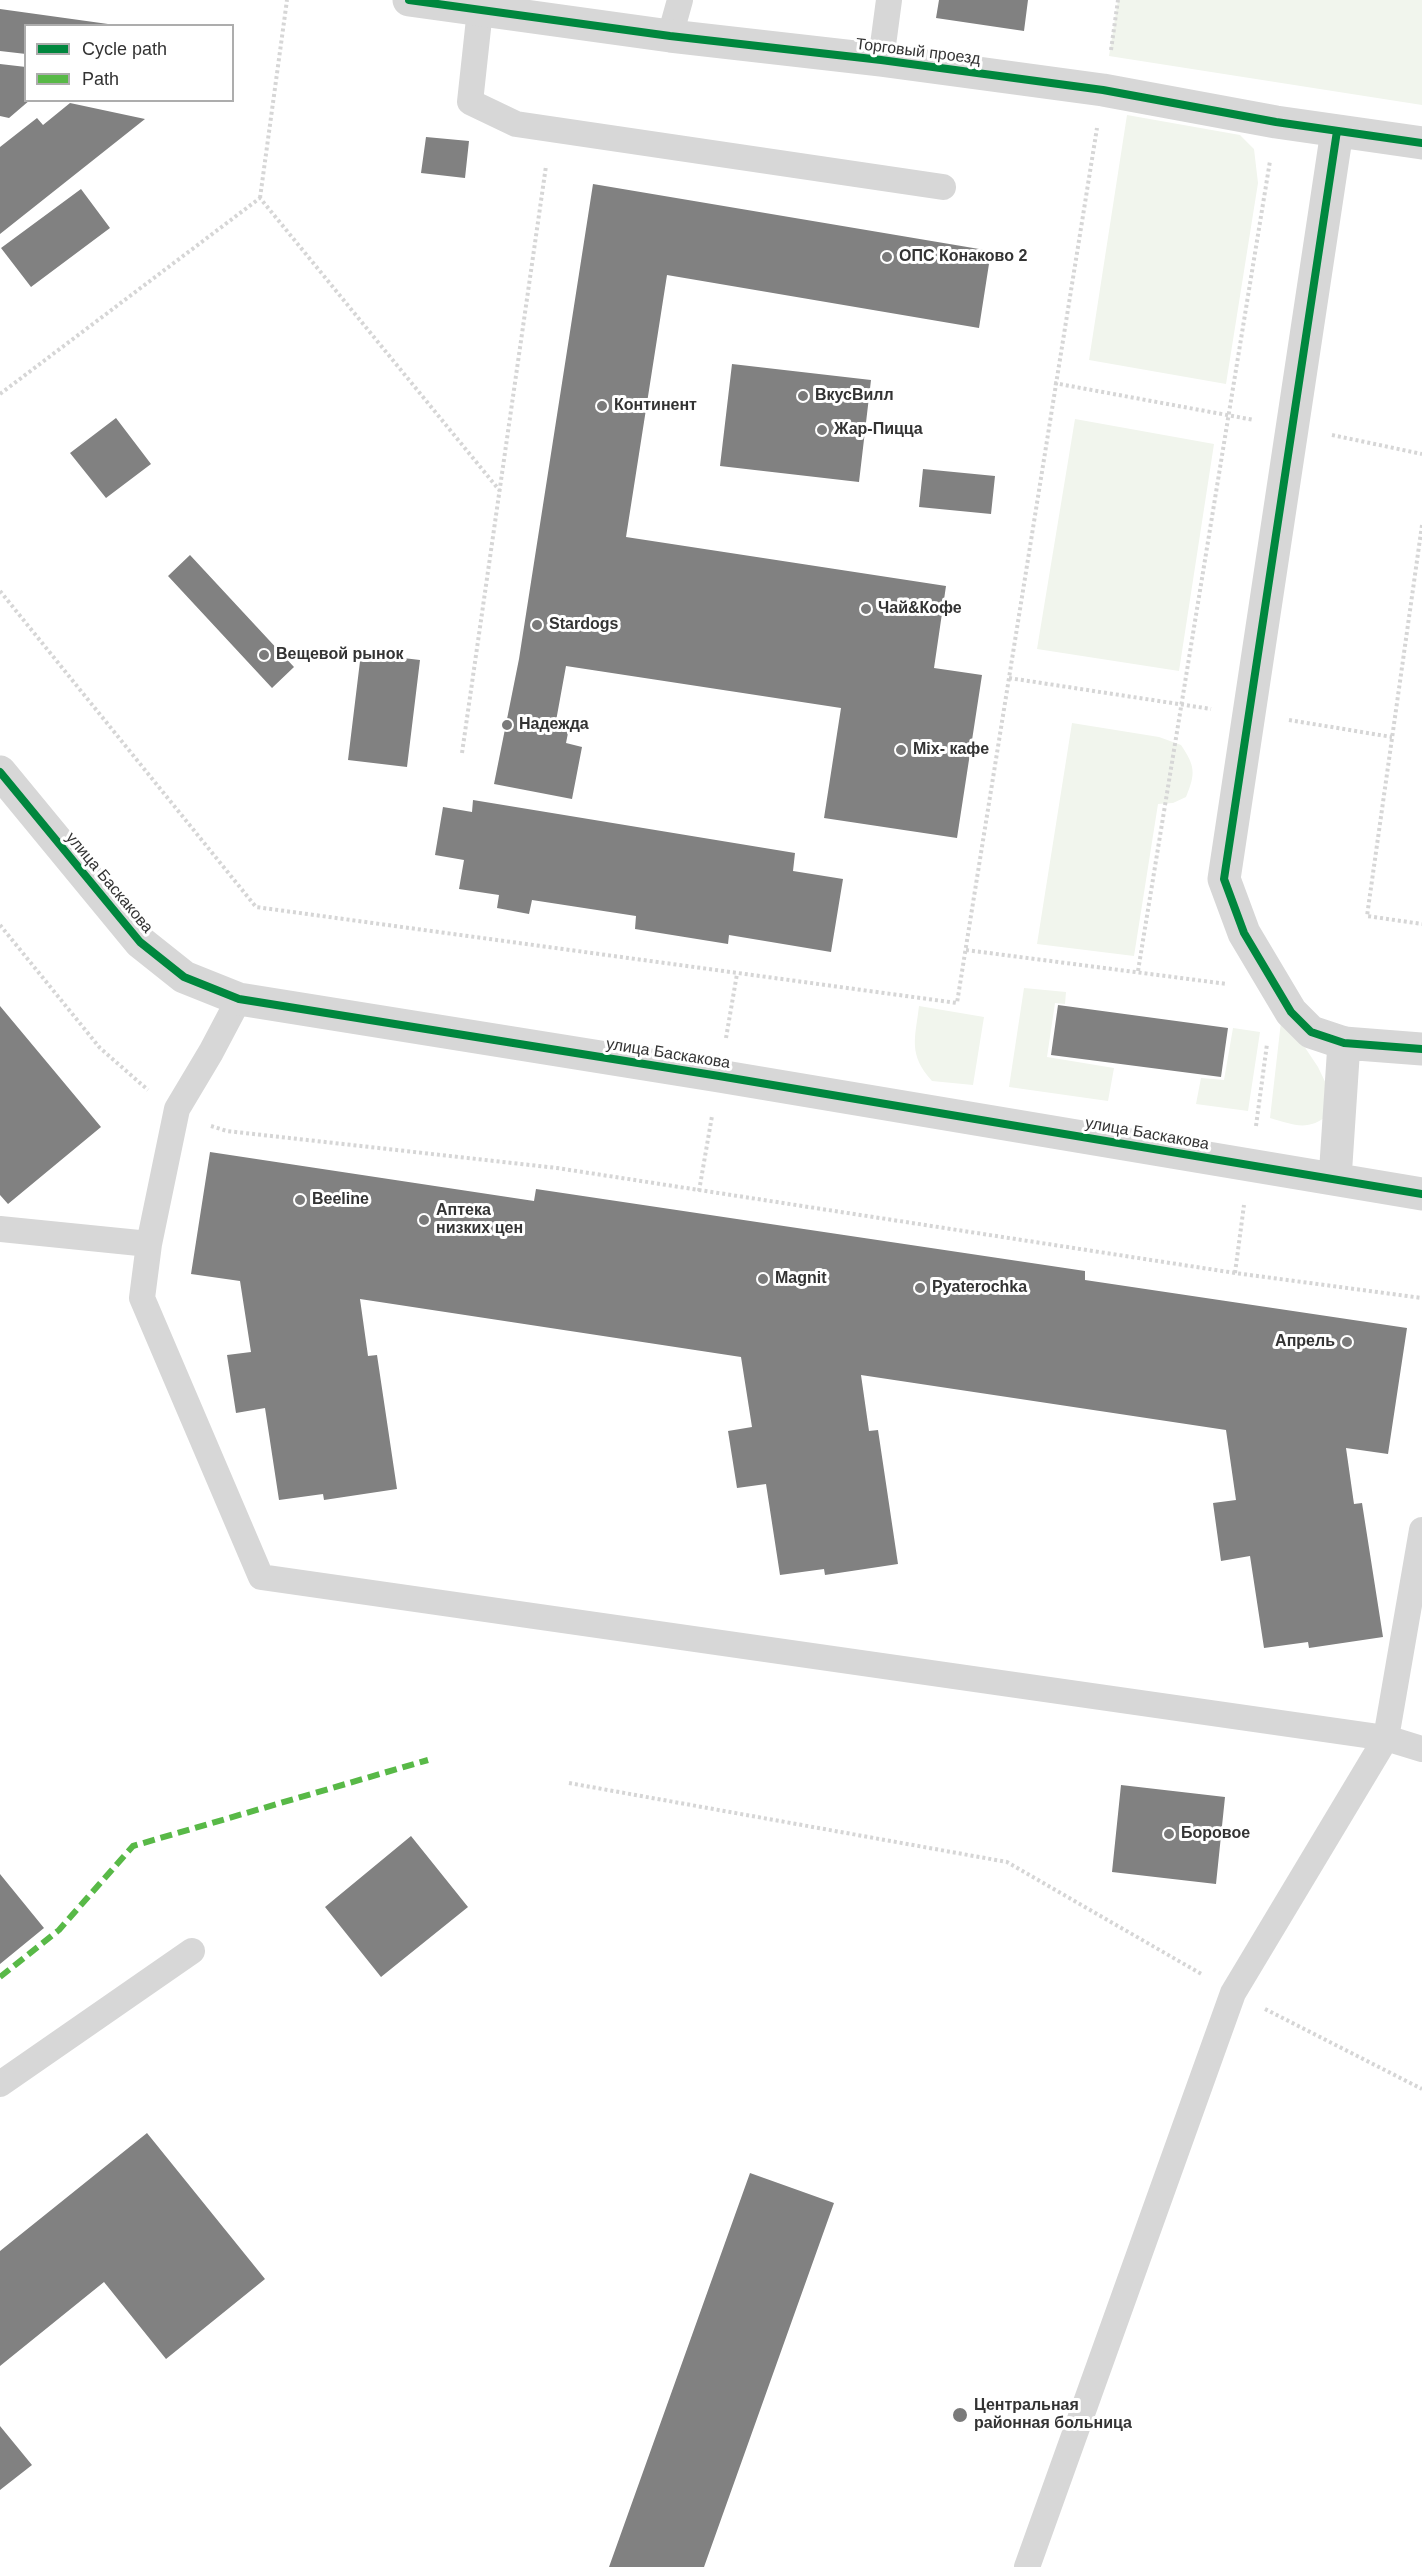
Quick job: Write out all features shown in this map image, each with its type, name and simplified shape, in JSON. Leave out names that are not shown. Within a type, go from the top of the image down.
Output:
[{"type":"street","name":"Торговый проезд","points":[[409,0],[670,36],[881,60],[1103,90],[1276,122],[1422,143]]},
{"type":"street","points":[[1337,131],[1224,879],[1244,933],[1291,1012],[1311,1032],[1344,1042],[1422,1049]]},
{"type":"street","name":"улица Баскакова","points":[[0,772],[140,942],[184,977],[239,999],[1422,1194]]},
{"type":"street","points":[[1335,1179],[1344,1042]]},
{"type":"lane","points":[[670,36],[680,0]]},
{"type":"lane","points":[[881,60],[889,0]]},
{"type":"lane","points":[[480,10],[470,102],[516,124],[943,187]]},
{"type":"lane","points":[[239,999],[177,1109],[149,1244],[142,1298],[261,1576],[1386,1738],[1422,1749]]},
{"type":"lane","points":[[0,1229],[149,1244]]},
{"type":"lane","points":[[1027,2567],[1233,1993],[1386,1738],[1422,1530]]},
{"type":"lane","points":[[0,2084],[192,1951]]},
{"type":"path","points":[[0,394],[260,198],[287,0]]},
{"type":"path","points":[[0,591],[256,907],[957,1003],[1054,383],[1118,0]]},
{"type":"path","points":[[1138,971],[1276,122]]},
{"type":"path","points":[[462,753],[551,130]]},
{"type":"path","points":[[260,198],[500,491]]},
{"type":"path","points":[[1054,383],[1292,427],[1422,454]]},
{"type":"path","points":[[1422,525],[1367,916],[1422,924]]},
{"type":"path","points":[[1009,678],[1392,737]]},
{"type":"path","points":[[0,925],[100,1048],[150,1091],[190,1119],[227,1131],[557,1168],[1200,1268],[1422,1298]]},
{"type":"path","points":[[966,950],[1229,984]]},
{"type":"path","points":[[569,1783],[1007,1862],[1233,1993],[1422,2089]]},
{"type":"shaded area","points":[[1118,0],[1422,0],[1422,105],[1109,56]]},
{"type":"shaded area","points":[[1127,115],[1240,135],[1254,149],[1258,183],[1226,384],[1089,360]]},
{"type":"shaded area","points":[[1075,419],[1214,444],[1179,671],[1037,649]]},
{"type":"shaded area","points":[[1072,723],[1159,737],[1181,745],[1193,770],[1186,797],[1173,803],[1158,804],[1134,956],[1037,944]]},
{"type":"shaded area","points":[[1024,988],[1066,992],[1065,1004],[1055,1003],[1047,1057],[1114,1068],[1108,1101],[1009,1087]]},
{"type":"shaded area","points":[[919,1006],[984,1017],[973,1085],[932,1081],[924,1071],[919,1063],[915,1046]]},
{"type":"shaded area","points":[[1282,1013],[1318,1067],[1329,1090],[1330,1114],[1308,1125],[1294,1125],[1270,1118]]},
{"type":"shaded area","points":[[1233,1028],[1260,1032],[1248,1111],[1196,1104],[1201,1078],[1224,1080]]},
{"type":"building","points":[[939,0],[1028,0],[1024,31],[936,18]]},
{"type":"building","points":[[0,9],[108,24],[24,24],[24,54],[0,51]]},
{"type":"building","points":[[0,64],[24,67],[24,102],[28,102],[9,118],[0,116]]},
{"type":"building","points":[[70,103],[145,119],[0,234],[0,147],[37,118],[43,125]]},
{"type":"building","points":[[426,137],[469,141],[465,178],[421,173]]},
{"type":"building","name":"Континент","points":[[593,184],[991,251],[979,328],[667,275],[626,537],[946,586],[934,668],[982,675],[957,838],[824,818],[841,708],[566,666],[556,721],[570,723],[566,743],[582,747],[572,799],[494,784],[519,659]]},
{"type":"building","points":[[81,189],[110,228],[31,287],[1,248]]},
{"type":"building","points":[[732,364],[871,380],[859,482],[720,466]]},
{"type":"building","points":[[116,418],[151,464],[106,498],[70,453]]},
{"type":"building","points":[[923,469],[995,476],[991,514],[919,507]]},
{"type":"building","points":[[190,555],[294,667],[272,688],[168,576]]},
{"type":"building","points":[[361,653],[420,660],[407,767],[348,760]]},
{"type":"building","points":[[473,800],[795,853],[793,871],[843,879],[831,952],[729,935],[728,944],[635,929],[636,916],[532,900],[529,914],[497,908],[499,895],[459,889],[464,860],[435,855],[443,807],[472,812]]},
{"type":"building","points":[[1058,1005],[1228,1028],[1221,1077],[1051,1055]]},
{"type":"building","points":[[0,1006],[101,1127],[8,1204],[0,1195]]},
{"type":"building","points":[[210,1152],[534,1201],[536,1189],[1085,1271],[1085,1280],[1407,1328],[1388,1454],[1346,1448],[1354,1504],[1362,1503],[1383,1637],[1309,1648],[1308,1642],[1264,1648],[1250,1556],[1221,1561],[1213,1503],[1236,1500],[1226,1430],[861,1375],[869,1431],[878,1430],[898,1564],[825,1575],[824,1569],[780,1575],[766,1484],[737,1488],[728,1431],[752,1427],[741,1357],[360,1299],[368,1356],[377,1355],[397,1489],[324,1500],[323,1494],[279,1500],[265,1408],[236,1413],[227,1355],[251,1352],[240,1281],[191,1274]]},
{"type":"building","name":"Боровое","points":[[1121,1785],[1225,1797],[1216,1884],[1112,1872]]},
{"type":"building","points":[[411,1836],[468,1907],[381,1977],[325,1907]]},
{"type":"building","points":[[0,1874],[44,1928],[0,1964]]},
{"type":"building","points":[[147,2133],[265,2279],[166,2359],[104,2282],[0,2366],[0,2251]]},
{"type":"building","points":[[750,2173],[834,2203],[704,2567],[609,2567]]},
{"type":"building","points":[[0,2426],[32,2465],[0,2490]]},
{"type":"marked path","points":[[0,1977],[59,1930],[133,1846],[428,1760]]},
{"type":"cycle path","points":[[409,0],[670,36],[881,60],[1103,90],[1276,122],[1422,143]]},
{"type":"cycle path","points":[[1337,131],[1224,879],[1244,933],[1291,1012],[1311,1032],[1344,1043],[1422,1049]]},
{"type":"cycle path","points":[[0,772],[140,942],[184,977],[239,999],[719,1076],[1422,1194]]},
{"type":"place","name":"ОПС Конаково 2","points":[[887,257]]},
{"type":"place","name":"ВкусВилл","points":[[803,396]]},
{"type":"place","name":"Континент","points":[[602,406]]},
{"type":"place","name":"Жар-Пицца","points":[[822,430]]},
{"type":"place","name":"Чай&Кофе","points":[[866,609]]},
{"type":"place","name":"Stardogs","points":[[537,625]]},
{"type":"place","name":"Вещевой рынок","points":[[264,655]]},
{"type":"place","name":"Надежда","points":[[507,725]]},
{"type":"place","name":"Mix- кафе","points":[[901,750]]},
{"type":"place","name":"Beeline","points":[[300,1200]]},
{"type":"place","name":"Аптека низких цен","points":[[424,1220]]},
{"type":"place","name":"Magnit","points":[[763,1279]]},
{"type":"place","name":"Pyaterochka","points":[[920,1288]]},
{"type":"place","name":"Апрель","points":[[1347,1342]]},
{"type":"place","name":"Боровое","points":[[1169,1834]]},
{"type":"place","name":"Центральная районная больница","points":[[960,2415]]}]
